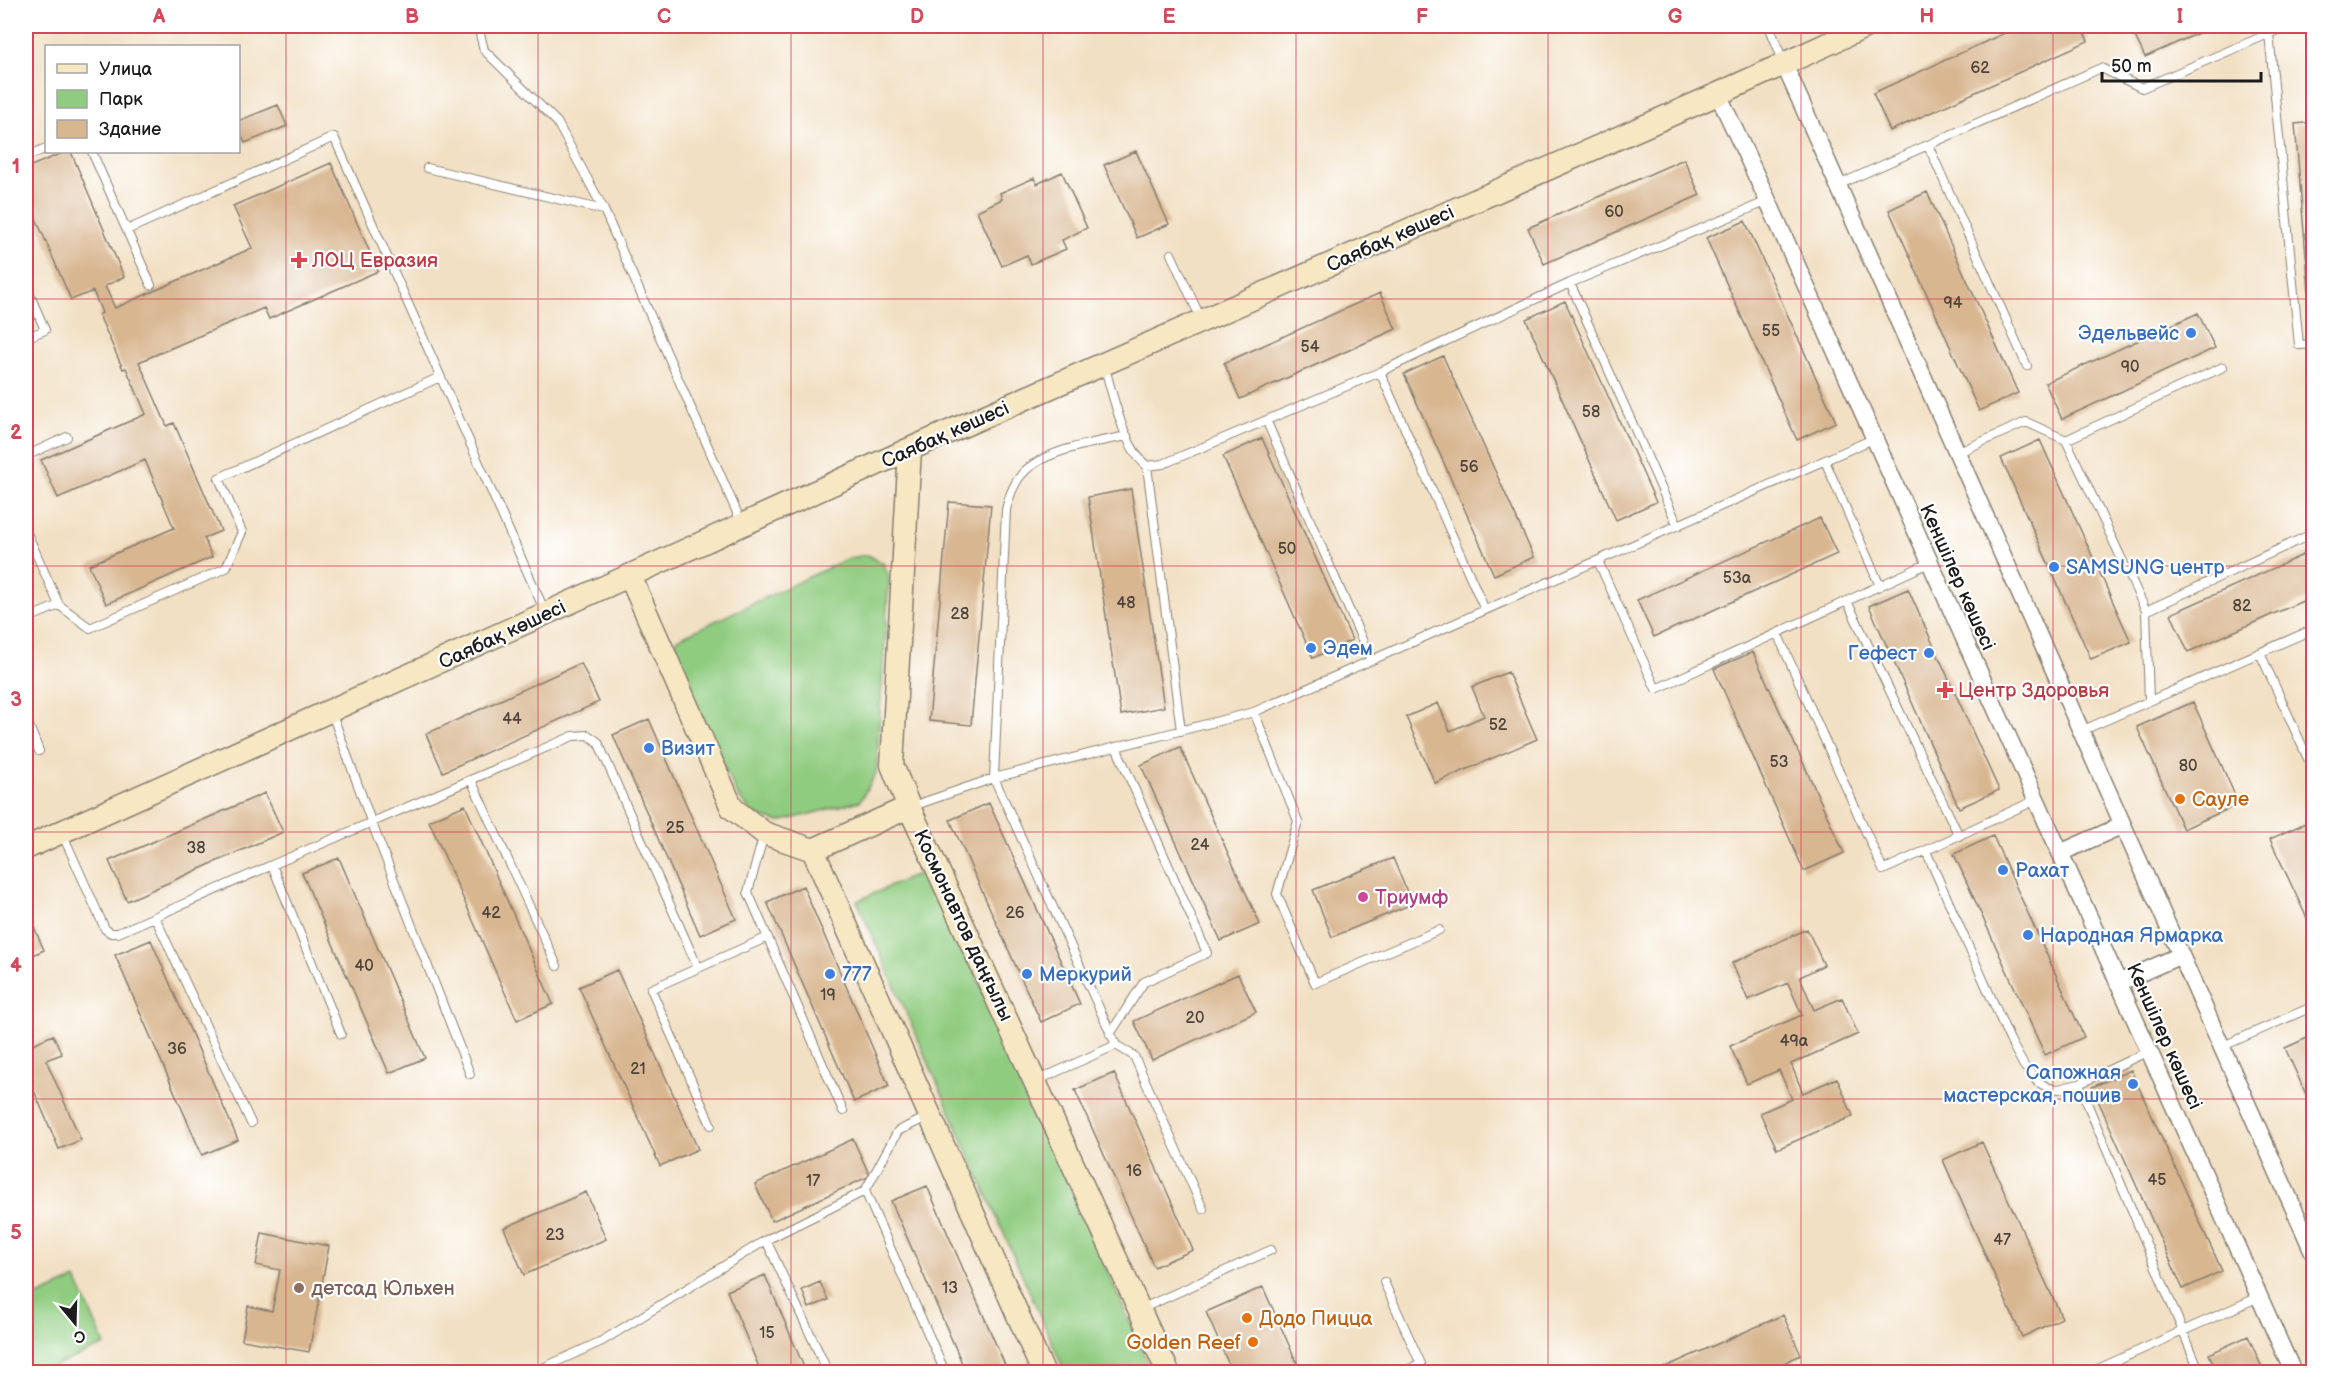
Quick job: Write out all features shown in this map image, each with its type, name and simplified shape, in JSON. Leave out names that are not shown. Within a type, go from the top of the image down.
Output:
[{"type":"street","name":"Саябақ көшесі","points":[[26,848],[910,449],[1718,94],[1867,26]]},
{"type":"street","points":[[1784,64],[2313,1254]]},
{"type":"street","name":"Кеншілер көшесі","points":[[1718,94],[2293,1372]]},
{"type":"street","name":"Космонавтов даңғылы","points":[[910,449],[892,765],[909,807],[1168,1372]]},
{"type":"street","points":[[630,576],[732,808],[764,833],[813,850],[909,807]]},
{"type":"street","points":[[2060,853],[2123,825]]},
{"type":"street","points":[[813,850],[1043,1372]]},
{"type":"street","points":[[2118,983],[2181,955]]},
{"type":"lane","points":[[478,26],[484,50],[557,122],[604,210],[743,525]]},
{"type":"lane","points":[[1769,26],[1784,64]]},
{"type":"lane","points":[[1838,185],[2101,68],[2142,88],[2287,26]]},
{"type":"lane","points":[[2269,33],[2299,345],[2313,344]]},
{"type":"lane","points":[[126,230],[334,137],[546,614]]},
{"type":"lane","points":[[1928,145],[2027,366]]},
{"type":"lane","points":[[26,157],[45,148]]},
{"type":"lane","points":[[92,153],[151,285]]},
{"type":"lane","points":[[427,168],[604,210]]},
{"type":"lane","points":[[1147,466],[1163,464],[1267,422],[1570,283],[1768,201]]},
{"type":"lane","points":[[1171,254],[1202,321]]},
{"type":"lane","points":[[1570,283],[1678,526]]},
{"type":"lane","points":[[26,286],[45,330],[26,338]]},
{"type":"lane","points":[[1104,364],[1127,436],[1138,459],[1147,466],[1181,731]]},
{"type":"lane","points":[[2066,440],[2223,367]]},
{"type":"lane","points":[[1380,372],[1485,610]]},
{"type":"lane","points":[[26,531],[59,605],[90,628],[226,568],[242,532],[219,478],[440,377]]},
{"type":"lane","points":[[1267,422],[1371,660]]},
{"type":"lane","points":[[1957,453],[2026,422],[2066,440],[2146,611],[2149,701]]},
{"type":"lane","points":[[1127,436],[1051,455],[1026,470],[1010,493],[1006,510],[994,778],[1110,1034],[1116,1045],[1134,1056],[1203,1209]]},
{"type":"lane","points":[[26,456],[67,437]]},
{"type":"lane","points":[[909,807],[994,778],[1254,712],[1873,439]]},
{"type":"lane","points":[[1825,461],[1880,586]]},
{"type":"lane","points":[[2146,611],[2313,533]]},
{"type":"lane","points":[[1598,561],[1656,689],[1929,562]]},
{"type":"lane","points":[[1847,601],[1959,836]]},
{"type":"lane","points":[[26,619],[59,605]]},
{"type":"lane","points":[[2081,731],[2313,629]]},
{"type":"lane","points":[[1778,633],[1883,870],[2036,800]]},
{"type":"lane","points":[[2260,652],[2313,772]]},
{"type":"lane","points":[[331,711],[371,821],[470,1074]]},
{"type":"lane","points":[[1254,712],[1298,821],[1276,894],[1315,982],[1439,930]]},
{"type":"lane","points":[[26,718],[39,751]]},
{"type":"lane","points":[[62,832],[105,929],[111,933],[118,933],[371,821],[573,736],[588,735],[598,742],[698,968]]},
{"type":"lane","points":[[1110,1034],[1144,982],[1207,953],[1116,747]]},
{"type":"lane","points":[[471,780],[557,966]]},
{"type":"lane","points":[[764,833],[748,892],[843,1111]]},
{"type":"lane","points":[[1926,851],[2010,1040],[2024,1066],[2038,1082],[2049,1088],[2059,1089],[2079,1084],[2149,1051]]},
{"type":"lane","points":[[272,866],[341,1034]]},
{"type":"lane","points":[[155,917],[251,1123]]},
{"type":"lane","points":[[711,1125],[651,988],[768,937]]},
{"type":"lane","points":[[2221,1047],[2313,1006]]},
{"type":"lane","points":[[1035,1081],[1116,1045]]},
{"type":"lane","points":[[2079,1084],[2200,1372]]},
{"type":"lane","points":[[534,1372],[602,1341],[766,1240],[866,1191],[898,1131],[930,1116]]},
{"type":"lane","points":[[866,1191],[945,1372]]},
{"type":"lane","points":[[766,1240],[828,1372]]},
{"type":"lane","points":[[1140,1310],[1271,1250]]},
{"type":"lane","points":[[1384,1282],[1421,1364],[1402,1372]]},
{"type":"lane","points":[[2091,1372],[2259,1297]]},
{"type":"lane","points":[[2118,1361],[2118,1372]]},
{"type":"green space","points":[[868,555],[884,564],[889,578],[876,773],[860,801],[779,822],[753,814],[738,796],[672,657],[677,639],[849,558]]},
{"type":"green space","points":[[929,869],[1152,1372],[1065,1372],[857,901]]},
{"type":"green space","points":[[76,1279],[105,1345],[40,1372],[26,1372],[26,1301]]},
{"type":"building","points":[[2020,26],[2081,26],[2088,41],[1890,131],[1873,93]]},
{"type":"building","points":[[2130,26],[2214,26],[2145,57]]},
{"type":"building","points":[[278,105],[287,126],[245,143],[240,132],[240,120]]},
{"type":"building","points":[[2314,122],[2314,292],[2309,292],[2295,124]]},
{"type":"building","points":[[1136,151],[1169,224],[1137,238],[1104,165]]},
{"type":"building","points":[[63,153],[71,153],[124,277],[105,286],[115,308],[252,248],[233,206],[331,163],[378,271],[269,319],[264,308],[139,362],[167,426],[174,423],[221,531],[204,538],[212,557],[106,604],[89,565],[174,528],[145,460],[58,498],[41,460],[146,414],[99,315],[102,313],[93,291],[71,300],[32,209],[26,212],[26,168]]},
{"type":"building","points":[[1684,159],[1700,195],[1544,264],[1528,228]]},
{"type":"building","points":[[1062,172],[1087,228],[1062,240],[1066,249],[1031,264],[1027,255],[1002,266],[977,211],[1002,199],[1000,193],[1034,178],[1037,184]]},
{"type":"building","points":[[1927,192],[2018,393],[1979,411],[1889,210]]},
{"type":"building","points":[[1745,221],[1836,422],[1797,440],[1706,238]]},
{"type":"building","points":[[1380,293],[1396,329],[1240,399],[1224,363]]},
{"type":"building","points":[[1565,301],[1656,502],[1616,520],[1526,319]]},
{"type":"building","points":[[2198,313],[2215,348],[2062,419],[2045,383]]},
{"type":"building","points":[[1443,356],[1534,557],[1494,575],[1404,374]]},
{"type":"building","points":[[1262,438],[1352,640],[1313,658],[1223,456]]},
{"type":"building","points":[[2040,440],[2131,642],[2091,659],[2001,458]]},
{"type":"building","points":[[1131,489],[1164,707],[1121,715],[1088,497]]},
{"type":"building","points":[[949,502],[991,505],[971,725],[929,721]]},
{"type":"building","points":[[1820,518],[1837,554],[1654,637],[1637,600]]},
{"type":"building","points":[[2314,550],[2314,596],[2188,652],[2171,614]]},
{"type":"building","points":[[1908,589],[1999,790],[1959,808],[1869,606]]},
{"type":"building","points":[[1753,652],[1844,853],[1804,871],[1714,669]]},
{"type":"building","points":[[581,663],[599,702],[443,772],[426,734]]},
{"type":"building","points":[[1508,672],[1537,739],[1435,783],[1406,717],[1438,703],[1450,731],[1484,716],[1472,687]]},
{"type":"building","points":[[2193,702],[2239,804],[2183,829],[2137,727]]},
{"type":"building","points":[[649,719],[736,919],[700,935],[613,735]]},
{"type":"building","points":[[1180,747],[1260,924],[1221,941],[1141,765]]},
{"type":"building","points":[[265,793],[283,832],[127,901],[109,861]]},
{"type":"building","points":[[989,803],[1080,1004],[1041,1022],[950,820]]},
{"type":"building","points":[[465,805],[553,1004],[517,1020],[429,821]]},
{"type":"building","points":[[2310,821],[2314,828],[2314,925],[2311,927],[2270,839]]},
{"type":"building","points":[[1993,836],[2084,1037],[2045,1055],[1954,854]]},
{"type":"building","points":[[339,858],[425,1058],[389,1073],[302,873]]},
{"type":"building","name":"Триумф","points":[[1393,858],[1412,904],[1332,937],[1313,890]]},
{"type":"building","points":[[803,886],[889,1086],[854,1102],[767,902]]},
{"type":"building","points":[[33,925],[44,950],[26,958],[26,928]]},
{"type":"building","points":[[1807,929],[1824,965],[1800,977],[1814,1010],[1842,998],[1858,1034],[1791,1064],[1803,1093],[1837,1078],[1853,1116],[1777,1149],[1760,1113],[1792,1099],[1779,1070],[1747,1084],[1730,1046],[1802,1015],[1788,983],[1748,1000],[1732,963]]},
{"type":"building","points":[[151,940],[238,1140],[202,1155],[115,955]]},
{"type":"building","points":[[617,970],[698,1149],[660,1166],[579,987]]},
{"type":"building","points":[[1238,974],[1256,1012],[1152,1060],[1134,1021]]},
{"type":"building","points":[[53,1035],[62,1054],[46,1060],[81,1140],[59,1149],[26,1072],[26,1047]]},
{"type":"building","points":[[2314,1035],[2314,1112],[2285,1048]]},
{"type":"building","points":[[2131,1070],[2222,1271],[2183,1289],[2092,1087]]},
{"type":"building","points":[[1114,1073],[1193,1250],[1154,1267],[1075,1090]]},
{"type":"building","points":[[853,1139],[870,1176],[772,1221],[755,1184]]},
{"type":"building","points":[[1982,1142],[2062,1318],[2022,1337],[1943,1160]]},
{"type":"building","points":[[927,1186],[1008,1372],[966,1372],[891,1201]]},
{"type":"building","points":[[586,1192],[606,1239],[524,1275],[504,1228]]},
{"type":"building","name":"детсад Юльхен","points":[[262,1233],[329,1246],[309,1352],[242,1340],[248,1306],[272,1311],[280,1270],[256,1265]]},
{"type":"building","points":[[765,1275],[806,1372],[761,1372],[727,1291]]},
{"type":"building","points":[[820,1282],[828,1300],[809,1308],[802,1290]]},
{"type":"building","name":"Golden Reef","points":[[1263,1287],[1301,1372],[1232,1372],[1206,1312]]},
{"type":"building","points":[[1783,1315],[1801,1355],[1763,1372],[1654,1372]]},
{"type":"building","points":[[2248,1336],[2264,1372],[2217,1372],[2209,1354]]},
{"type":"building","points":[[1451,1365],[1454,1372],[1435,1372]]},
{"type":"place","name":"ЛОЦ Евразия","points":[[299,260]]},
{"type":"place","name":"Эдельвейс","points":[[2191,333]]},
{"type":"place","name":"SAMSUNG центр","points":[[2054,567]]},
{"type":"place","name":"Эдем","points":[[1311,648]]},
{"type":"place","name":"Гефест","points":[[1929,653]]},
{"type":"place","name":"Центр Здоровья","points":[[1945,690]]},
{"type":"place","name":"Визит","points":[[649,748]]},
{"type":"place","name":"Сауле","points":[[2180,799]]},
{"type":"place","name":"Рахат","points":[[2003,870]]},
{"type":"place","name":"Триумф","points":[[1363,897]]},
{"type":"place","name":"Народная Ярмарка","points":[[2028,935]]},
{"type":"place","name":"777","points":[[830,974]]},
{"type":"place","name":"Меркурий","points":[[1027,974]]},
{"type":"place","name":"Сапожная мастерская, пошив","points":[[2133,1084]]},
{"type":"place","name":"детсад Юльхен","points":[[299,1288]]},
{"type":"place","name":"Додо Пицца","points":[[1247,1318]]},
{"type":"place","name":"Golden Reef","points":[[1253,1342]]}]
